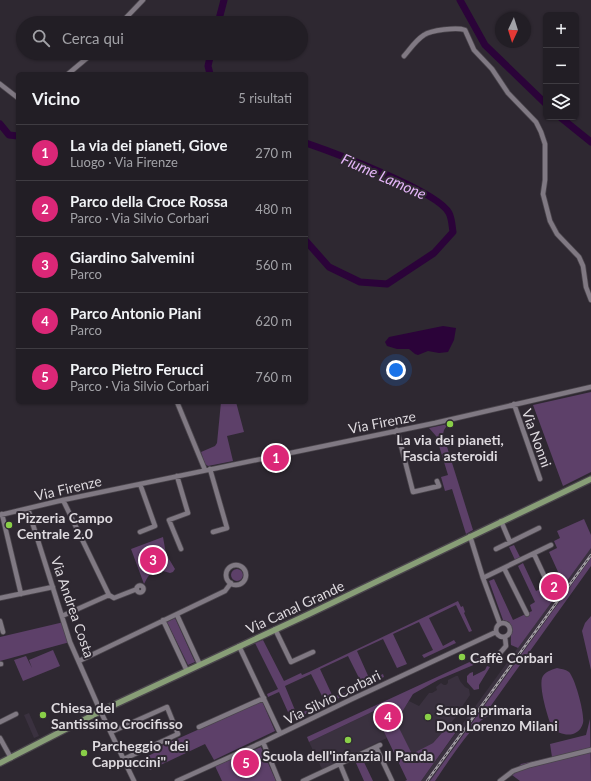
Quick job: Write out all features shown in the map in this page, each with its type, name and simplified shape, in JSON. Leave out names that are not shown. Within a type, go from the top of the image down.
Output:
[{"type":"main road","name":"Via Canal Grande","points":[[0,763],[100,711],[591,479]]},
{"type":"street","points":[[128,16],[143,0]]},
{"type":"street","points":[[404,56],[424,34],[446,29],[459,28],[464,30],[474,50],[492,69],[508,93],[536,122],[545,144],[545,180],[543,194],[550,221],[557,234],[579,258],[584,266],[586,287],[591,300]]},
{"type":"street","points":[[70,72],[85,60]]},
{"type":"street","points":[[0,84],[16,96]]},
{"type":"street","name":"Via Firenze","points":[[1,515],[63,500],[397,430],[591,387]]},
{"type":"street","points":[[178,404],[207,470],[227,528],[213,532]]},
{"type":"street","name":"Via Nonni","points":[[514,404],[540,479]]},
{"type":"street","points":[[397,430],[413,492],[439,486]]},
{"type":"street","points":[[177,476],[188,513],[169,520],[181,550]]},
{"type":"street","points":[[140,484],[155,526],[140,532]]},
{"type":"street","points":[[63,500],[109,595],[114,598],[137,589]]},
{"type":"street","name":"Via Andrea Costa","points":[[28,508],[70,642],[100,711],[134,781]]},
{"type":"street","points":[[1,515],[6,529],[21,594]]},
{"type":"street","points":[[501,521],[510,542]]},
{"type":"street","points":[[496,549],[539,528]]},
{"type":"street","points":[[0,530],[6,529]]},
{"type":"street","points":[[470,536],[483,578],[500,624]]},
{"type":"street","points":[[483,578],[551,545]]},
{"type":"street","points":[[534,554],[549,586]]},
{"type":"street","points":[[232,565],[241,566],[246,571],[246,578],[238,584],[231,583],[227,579],[226,572],[232,565]]},
{"type":"street","points":[[504,568],[527,614]]},
{"type":"street","points":[[79,661],[225,591],[231,583]]},
{"type":"street","points":[[0,598],[53,587]]},
{"type":"street","points":[[62,616],[109,595]]},
{"type":"street","points":[[177,615],[200,665]]},
{"type":"street","points":[[0,620],[3,632]]},
{"type":"street","points":[[163,620],[187,671]]},
{"type":"street","points":[[500,624],[497,626],[496,632],[500,637],[505,637]]},
{"type":"street","points":[[494,660],[506,646],[505,637],[508,635],[510,629],[506,624],[500,624]]},
{"type":"street","points":[[275,629],[291,662],[313,652]]},
{"type":"street","name":"Via Silvio Corbari","points":[[180,780],[496,632]]},
{"type":"street","points":[[239,646],[280,733]]},
{"type":"street","points":[[199,727],[264,698]]},
{"type":"street","points":[[111,732],[167,707],[178,734],[124,759]]},
{"type":"street","points":[[0,722],[16,714]]},
{"type":"street","points":[[0,738],[11,758]]},
{"type":"street","points":[[263,742],[279,781]]},
{"type":"street","points":[[303,781],[378,746],[392,781]]},
{"type":"street","points":[[500,781],[513,771],[530,765],[591,750]]},
{"type":"street","points":[[340,764],[347,781]]},
{"type":"shaded area","points":[[443,326],[456,328],[454,340],[448,352],[439,353],[428,351],[418,355],[409,349],[397,349],[387,346],[385,342],[389,337]]},
{"type":"shaded area","points":[[591,392],[591,472],[563,486],[533,405]]},
{"type":"shaded area","points":[[221,404],[237,404],[244,432],[227,436],[233,461],[208,466],[205,464],[201,452],[215,446],[217,443]]},
{"type":"shaded area","points":[[448,424],[443,434],[473,530],[466,534],[452,489],[445,491],[441,477],[448,475],[436,436],[429,428]]},
{"type":"shaded area","points":[[584,519],[591,535],[591,548],[518,648],[511,645],[511,631],[509,622],[503,620],[489,581],[494,579],[513,620],[532,611],[530,605],[535,602],[518,566],[523,563],[536,591],[555,582],[553,577],[559,574],[549,552],[557,548],[554,541],[560,538],[557,531]]},
{"type":"shaded area","points":[[163,537],[166,554],[175,569],[170,573],[154,571],[144,584],[131,549]]},
{"type":"shaded area","points":[[514,545],[520,557],[515,560],[509,547]]},
{"type":"shaded area","points":[[591,547],[591,558],[430,781],[421,781]]},
{"type":"shaded area","points":[[591,558],[591,566],[490,707],[489,716],[476,725],[435,781],[430,781]]},
{"type":"shaded area","points":[[235,569],[239,569],[243,575],[239,581],[235,581],[231,577],[231,573]]},
{"type":"shaded area","points":[[458,601],[461,607],[463,606],[464,613],[472,631],[469,632],[456,605],[429,618],[443,646],[454,640],[456,643],[424,658],[422,655],[433,650],[419,622],[393,634],[407,664],[397,668],[383,639],[357,651],[370,680],[383,674],[384,677],[351,692],[350,690],[362,684],[348,656],[320,669],[333,697],[347,692],[348,694],[315,709],[314,707],[325,702],[311,674],[285,686],[297,715],[310,709],[311,711],[292,721],[279,692],[268,697],[267,694],[278,689],[255,643],[263,640],[284,681],[301,673],[302,675],[309,672]]},
{"type":"shaded area","points":[[591,616],[591,670],[582,631],[585,623]]},
{"type":"shaded area","points":[[175,618],[195,662],[188,665],[167,622]]},
{"type":"shaded area","points":[[64,622],[70,642],[0,661],[0,637]]},
{"type":"shaded area","points":[[53,650],[60,666],[23,681],[14,660],[26,656],[32,668],[29,660]]},
{"type":"shaded area","points":[[489,653],[494,653],[490,658],[438,680],[413,694],[396,722],[412,754],[433,743],[448,726],[456,732],[421,781],[405,781],[407,780],[374,711],[309,742],[307,737]]},
{"type":"shaded area","points":[[487,666],[490,667],[479,685],[479,689],[474,690],[467,682],[467,676],[473,672],[473,676],[485,670]]},
{"type":"shaded area","points":[[557,668],[569,672],[579,696],[583,723],[581,728],[574,734],[560,733],[552,728],[544,703],[541,683],[542,678],[550,670]]},
{"type":"shaded area","name":"Scuola primaria Don Lorenzo Milani","points":[[458,676],[465,687],[469,689],[470,695],[461,708],[463,709],[433,743],[412,755],[395,722],[409,701],[419,706],[429,693],[437,690],[436,687],[441,683],[446,685],[448,680]]},
{"type":"shaded area","points":[[262,701],[275,731],[214,760],[205,744],[150,770],[144,758],[158,751],[157,748]]},
{"type":"shaded area","name":"Scuola dell'infanzia Il Panda","points":[[374,711],[387,738],[322,769],[309,742]]},
{"type":"shaded area","points":[[29,713],[39,736],[34,738],[24,715]]},
{"type":"shaded area","points":[[590,719],[591,781],[520,781],[512,775],[521,764],[552,757],[550,744],[586,735]]},
{"type":"shaded area","points":[[261,747],[276,781],[222,781],[215,766]]},
{"type":"shaded area","points":[[363,760],[373,781],[364,781],[356,763]]},
{"type":"waterway","name":"Fiume Lamone","points":[[220,16],[224,0]]},
{"type":"waterway","name":"Fiume Lamone","points":[[460,0],[485,45],[543,101]]},
{"type":"waterway","name":"Fiume Lamone","points":[[209,60],[208,66],[210,72]]},
{"type":"waterway","name":"Fiume Lamone","points":[[564,120],[591,142]]},
{"type":"waterway","name":"Fiume Lamone","points":[[0,124],[9,135],[16,136]]},
{"type":"waterway","name":"Fiume Lamone","points":[[308,144],[383,173],[426,194],[441,204],[449,213],[453,232],[434,253],[387,284],[360,282],[329,267],[308,243]]},
{"type":"railway","points":[[427,781],[591,555]]},
{"type":"place","name":"La via dei pianeti, Fascia asteroidi","points":[[450,424]]},
{"type":"place","name":"La via dei pianeti, Giove","points":[[276,458]]},
{"type":"place","name":"Pizzeria Campo Centrale 2.0","points":[[9,525]]},
{"type":"place","name":"Giardino Salvemini","points":[[153,560]]},
{"type":"place","name":"Parco della Croce Rossa","points":[[554,587]]},
{"type":"place","name":"Caffè Corbari","points":[[462,657]]},
{"type":"place","name":"Chiesa del Santissimo Crocifisso","points":[[43,715]]},
{"type":"place","name":"Parco Antonio Piani","points":[[388,717]]},
{"type":"place","name":"Scuola primaria Don Lorenzo Milani","points":[[428,717]]},
{"type":"place","name":"Scuola dell'infanzia Il Panda","points":[[348,740]]},
{"type":"place","name":"Parcheggio \"dei Cappuccini\"","points":[[84,753]]},
{"type":"place","name":"Parco Pietro Ferucci","points":[[246,763]]}]
